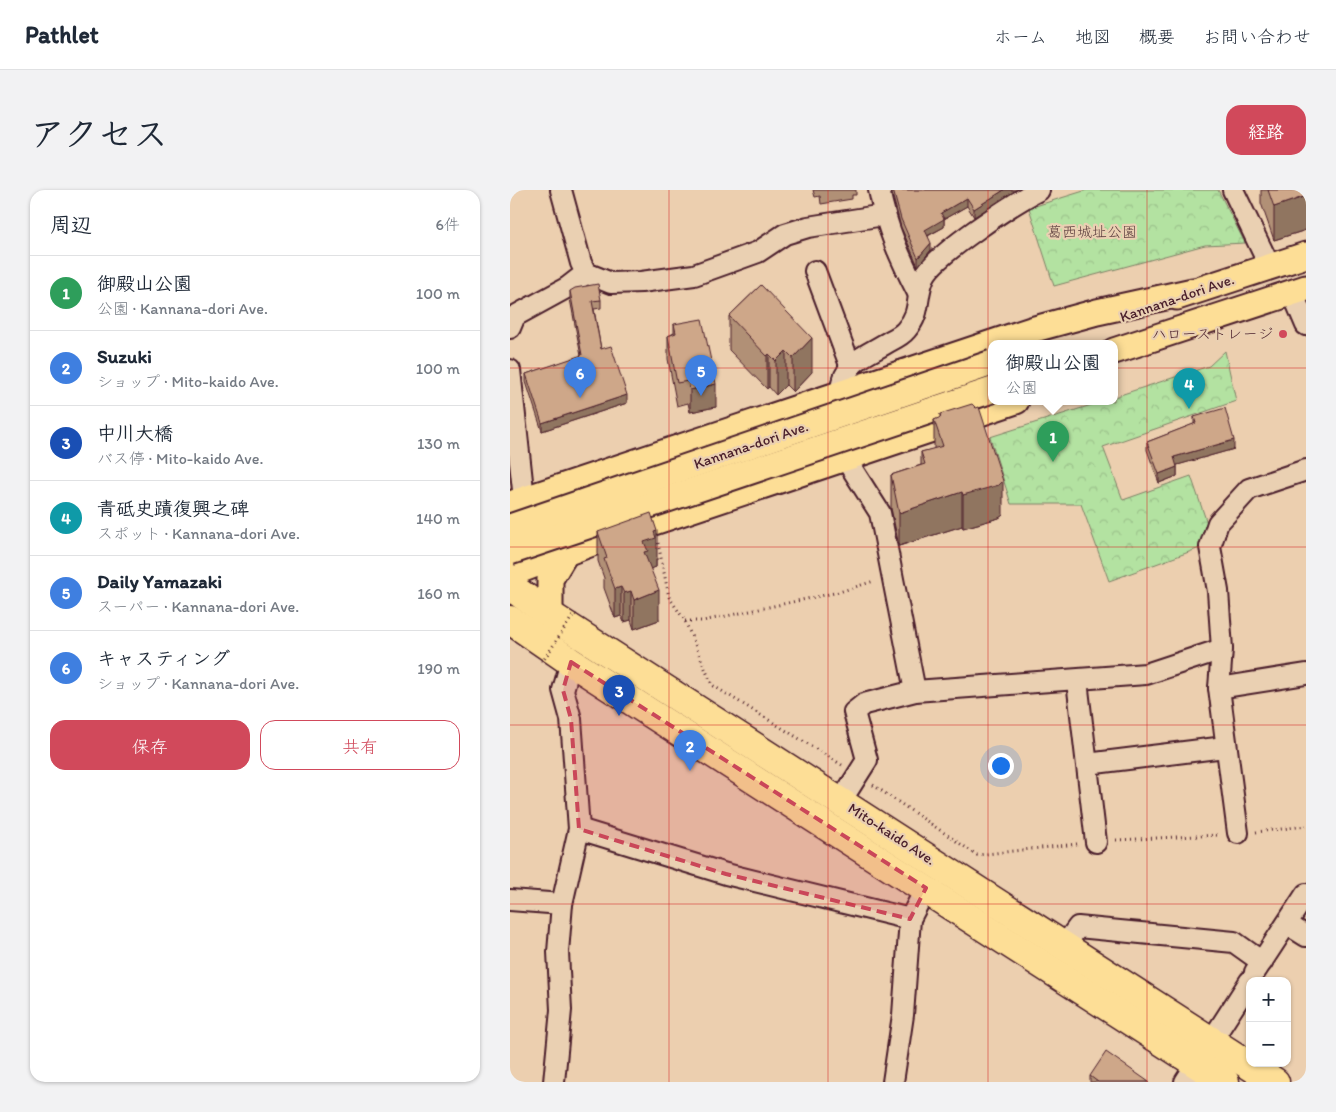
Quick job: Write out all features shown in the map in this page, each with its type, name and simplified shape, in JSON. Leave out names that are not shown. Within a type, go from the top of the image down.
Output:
[{"type":"highway","name":"Mito-kaido Ave.","points":[[510,586],[563,615],[841,801],[1064,946],[1197,1062],[1275,1082]]},
{"type":"highway","name":"Mito-kaido Ave.","points":[[510,620],[571,662],[1226,1082]]},
{"type":"main road","name":"Kannana-dori Ave.","points":[[1056,340],[1193,291],[1306,255]]},
{"type":"main road","name":"Kannana-dori Ave.","points":[[1118,350],[1299,290]]},
{"type":"main road","points":[[1000,340],[1097,312],[1193,291]]},
{"type":"main road","points":[[1118,359],[1212,320]]},
{"type":"main road","points":[[517,501],[988,344]]},
{"type":"main road","name":"Kannana-dori Ave.","points":[[510,527],[988,364]]},
{"type":"main road","name":"Kannana-dori Ave.","points":[[510,552],[988,391]]},
{"type":"main road","points":[[510,574],[600,540],[1004,405]]},
{"type":"main road","points":[[577,480],[569,503],[578,528],[586,537],[600,540]]},
{"type":"main road","points":[[563,615],[550,579],[565,554]]},
{"type":"street","points":[[561,190],[581,263],[586,273],[611,283],[650,281],[694,275],[758,252],[785,234],[808,227],[884,216]]},
{"type":"street","points":[[879,190],[884,216],[894,247],[918,293]]},
{"type":"street","points":[[840,392],[843,377],[850,365],[905,332],[917,315],[918,293],[924,276],[937,260],[1039,190]]},
{"type":"street","points":[[1233,190],[1270,267]]},
{"type":"street","points":[[814,271],[850,365]]},
{"type":"street","points":[[512,319],[568,288],[586,273]]},
{"type":"street","points":[[1299,290],[1306,325]]},
{"type":"street","points":[[510,370],[517,501]]},
{"type":"street","points":[[844,458],[880,513],[916,691]]},
{"type":"street","points":[[1238,833],[1219,688],[1222,649],[1218,591],[1210,547],[1218,523],[1249,489],[1306,470]]},
{"type":"street","points":[[841,801],[867,760],[854,712],[864,704],[916,691],[1077,681],[1146,674],[1222,649]]},
{"type":"street","points":[[554,1082],[561,1010],[558,952],[562,904],[579,829],[571,719],[562,690],[571,662]]},
{"type":"street","points":[[1219,688],[1306,674]]},
{"type":"street","points":[[1077,681],[1096,842]]},
{"type":"street","points":[[1087,764],[1226,747]]},
{"type":"street","points":[[579,829],[726,874],[910,920]]},
{"type":"street","points":[[893,1082],[903,1015],[910,920],[926,888]]},
{"type":"street","points":[[1253,977],[1306,894]]},
{"type":"street","points":[[510,900],[562,904]]},
{"type":"street","points":[[1287,924],[1306,936]]},
{"type":"street","points":[[1064,946],[1078,927],[1234,942],[1262,962]]},
{"type":"street","points":[[1197,1062],[1246,987]]},
{"type":"path","points":[[657,538],[669,597],[684,621],[712,685],[857,774],[977,855],[1096,842],[1238,833],[1306,826]]},
{"type":"path","points":[[684,621],[703,621],[839,592],[894,576]]},
{"type":"path","points":[[541,660],[543,661],[574,614],[563,615]]},
{"type":"highlighted area","points":[[571,662],[926,888],[910,919],[726,874],[579,829],[571,719],[563,690]]},
{"type":"green space","name":"葛西城址公園","points":[[1087,190],[1218,190],[1245,243],[1205,245],[1054,286],[1029,208]]},
{"type":"green space","points":[[1225,351],[1236,401],[1103,447],[1123,500],[1191,476],[1207,523],[1200,548],[1109,581],[1081,504],[1011,504],[990,437],[1091,405],[1118,405],[1118,396],[1209,366]]},
{"type":"building","points":[[893,190],[1004,190],[974,209],[967,198],[941,213],[944,219],[925,230],[931,243],[918,258],[901,219]]},
{"type":"building","points":[[1268,190],[1306,190],[1306,196],[1274,207]]},
{"type":"building","points":[[598,284],[601,300],[592,301],[601,349],[611,346],[627,395],[542,423],[526,374],[582,355],[570,291],[575,288]]},
{"type":"building","points":[[761,285],[812,338],[793,358],[786,351],[776,361],[769,354],[767,356],[729,316]]},
{"type":"building","points":[[702,319],[716,384],[690,390],[688,381],[677,383],[668,336],[676,333],[674,324]]},
{"type":"building","points":[[972,404],[976,408],[979,407],[1003,481],[999,485],[963,495],[962,492],[899,513],[891,475],[925,464],[921,452],[943,446],[934,420],[941,417],[940,414]]},
{"type":"building","points":[[1225,408],[1234,440],[1174,457],[1177,467],[1159,474],[1147,442],[1196,423],[1194,417]]},
{"type":"building","points":[[651,513],[657,531],[654,532],[656,538],[644,542],[648,551],[644,552],[659,590],[634,600],[631,591],[624,593],[621,587],[615,589],[604,559],[607,558],[598,532]]},
{"type":"building","points":[[1106,1052],[1149,1082],[1098,1082],[1090,1076]]},
{"type":"place","name":"ハローストレージ","points":[[1283,334]]},
{"type":"place","name":"Daily Yamazaki","points":[[701,396]]},
{"type":"place","name":"キャスティング","points":[[580,398]]},
{"type":"place","name":"青砥史蹟復興之碑","points":[[1189,409]]},
{"type":"place","name":"御殿山公園","points":[[1053,462]]},
{"type":"place","name":"中川大橋","points":[[619,716]]},
{"type":"place","name":"Suzuki","points":[[690,771]]}]
